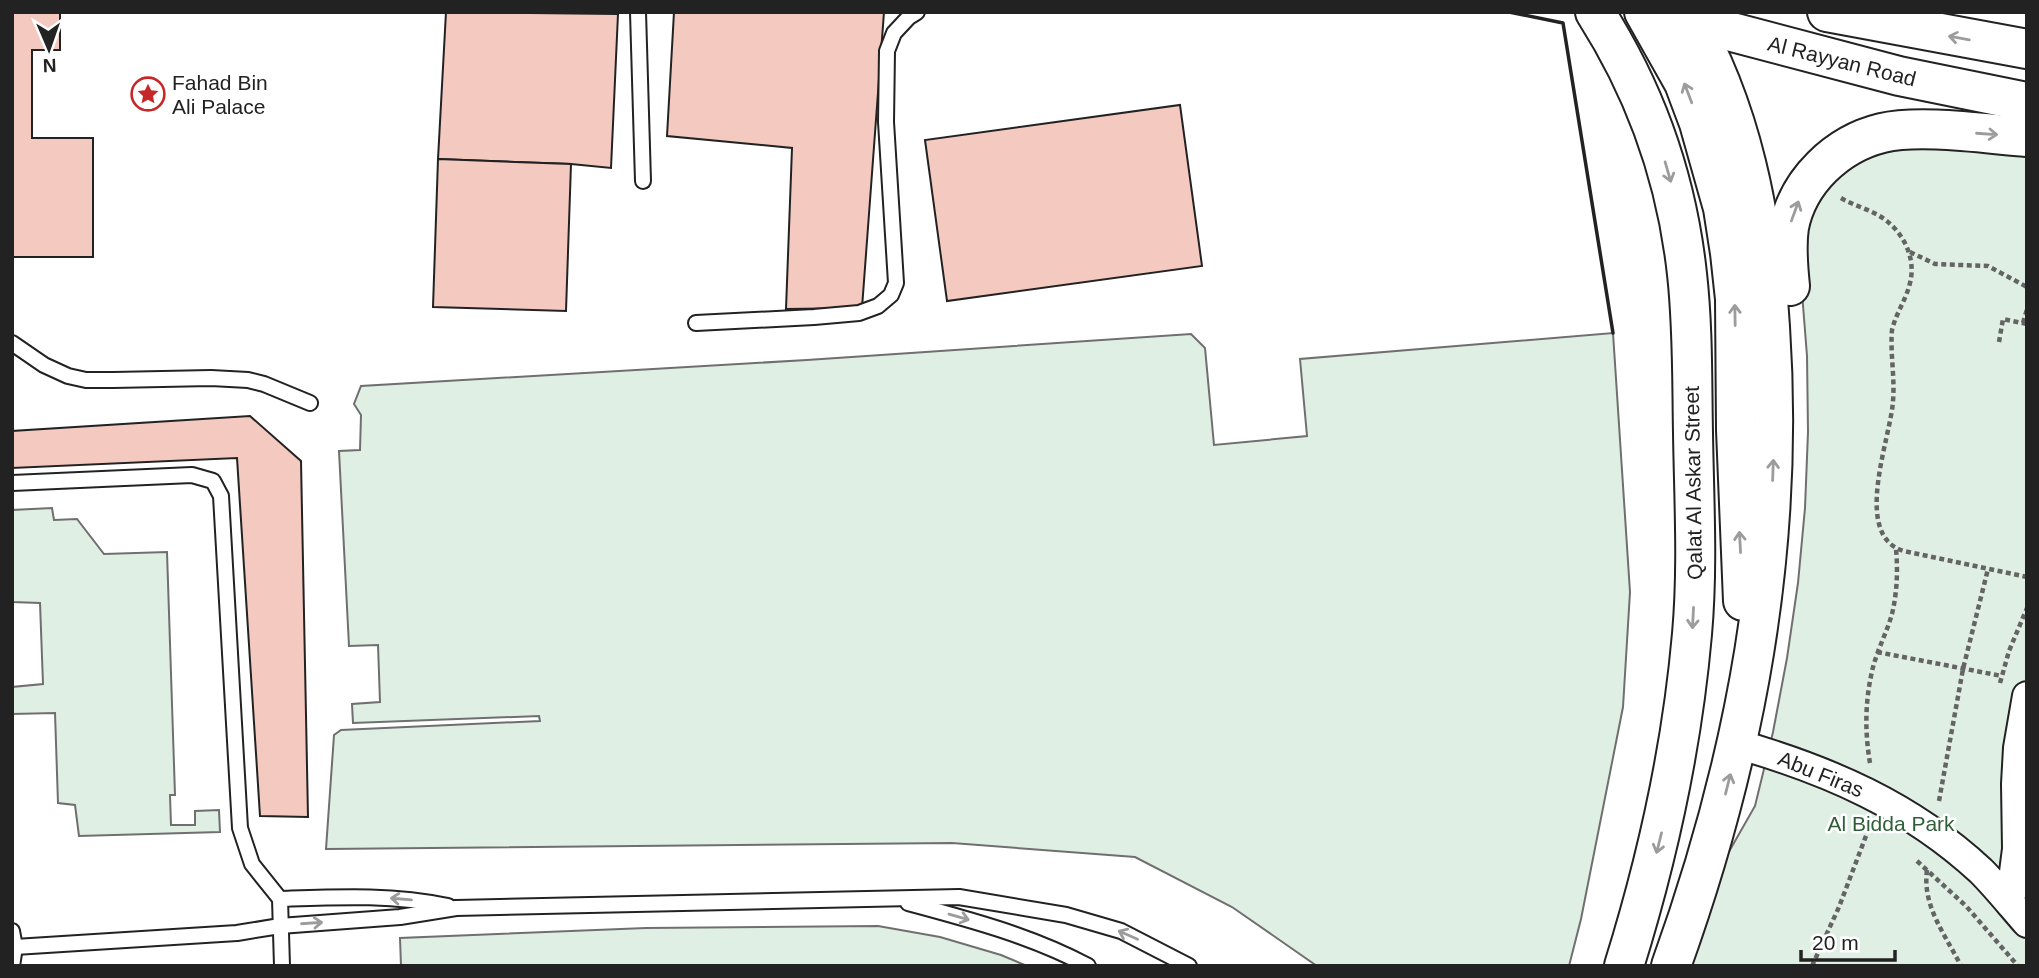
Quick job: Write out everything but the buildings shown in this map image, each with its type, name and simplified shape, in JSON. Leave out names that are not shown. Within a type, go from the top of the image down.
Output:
[{"type":"main road","name":"Qalat Al Askar Street","points":[[1595,12],[1628,69],[1646,108],[1668,172],[1682,233],[1688,277],[1696,558],[1692,633],[1674,771],[1646,896],[1624,966]]},
{"type":"main road","points":[[1644,12],[1684,83],[1699,122],[1723,208],[1735,299],[1739,515],[1750,684]]},
{"type":"main road","points":[[1827,12],[2027,49]]},
{"type":"main road","points":[[1646,108],[1659,70],[1689,14]]},
{"type":"main road","points":[[1671,966],[1714,836],[1750,684],[1770,519],[1774,419],[1768,293],[1761,230],[1738,132],[1689,14]]},
{"type":"main road","name":"Al Rayyan Road","points":[[1689,14],[1899,76],[2027,102]]},
{"type":"main road","points":[[1774,419],[1792,391],[1795,374],[1787,246],[1789,227],[1802,192],[1814,175],[1846,148],[1883,133],[1932,130],[2027,137]]},
{"type":"street","points":[[2020,687],[2016,784],[2021,913]]},
{"type":"street","name":"Abu Firas","points":[[1737,744],[1812,767],[1878,798],[1933,832],[1982,872],[2021,913]]},
{"type":"lane","points":[[638,12],[643,181]]},
{"type":"lane","points":[[696,323],[859,313],[878,306],[891,295],[896,283],[886,122],[887,51],[894,33],[917,12]]},
{"type":"lane","points":[[12,343],[44,365],[68,376],[86,380],[248,380],[310,403]]},
{"type":"lane","points":[[12,483],[192,475],[213,481],[221,496],[240,828],[252,864],[280,899],[282,966]]},
{"type":"lane","points":[[280,899],[373,897],[429,902],[456,908]]},
{"type":"lane","points":[[15,947],[237,933],[280,926],[401,917],[456,908],[959,897],[1066,915],[1121,931],[1189,966]]},
{"type":"lane","points":[[893,899],[1029,940],[1088,966]]},
{"type":"lane","points":[[12,931],[15,947],[12,966]]},
{"type":"path","points":[[1839,196],[1884,219],[1899,233],[1909,251],[1912,271],[1911,281],[1894,319],[1892,330],[1891,422],[1876,488],[1878,517],[1885,538],[1896,549],[2027,578]]},
{"type":"path","points":[[1909,251],[1935,264],[1988,267],[2027,287]]},
{"type":"path","points":[[1999,342],[2003,319],[2025,323],[2027,309]]},
{"type":"path","points":[[1878,798],[1868,750],[1867,700],[1877,652],[1892,612],[1898,570],[1896,549]]},
{"type":"path","points":[[1917,862],[1933,832],[1963,669],[1988,569]]},
{"type":"path","points":[[1877,652],[1963,669],[2020,687]]},
{"type":"path","points":[[1812,966],[1839,907],[1870,827],[1879,834]]},
{"type":"path","points":[[1908,855],[1966,906],[2018,966]]},
{"type":"path","points":[[1927,870],[1930,908],[1961,966]]},
{"type":"green space","name":"Al Bidda Park","points":[[1902,143],[2027,154],[2027,966],[1689,966],[1718,871],[1755,806],[1787,658],[1805,508],[1808,432],[1807,356],[1801,280],[1804,216],[1841,165]]},
{"type":"green space","points":[[1613,333],[1630,592],[1623,707],[1581,919],[1569,966],[1317,966],[1232,907],[1135,857],[952,843],[326,849],[334,735],[341,730],[540,721],[539,716],[353,723],[352,704],[380,702],[378,645],[349,646],[339,451],[360,450],[361,415],[354,404],[361,386],[1191,334],[1205,348],[1214,445],[1307,436],[1300,359]]},
{"type":"green space","points":[[52,508],[54,520],[77,519],[104,554],[167,552],[175,795],[170,795],[171,825],[195,825],[195,811],[219,810],[220,832],[79,836],[75,805],[58,803],[55,713],[12,714],[12,687],[43,684],[40,603],[12,602],[12,510]]},
{"type":"green space","points":[[878,926],[940,937],[1001,955],[1027,966],[401,966],[400,938],[646,928]]},
{"type":"wall","points":[[1509,12],[1563,23],[1613,333]]},
{"type":"place","name":"Fahad Bin Ali Palace","points":[[148,94]]}]
